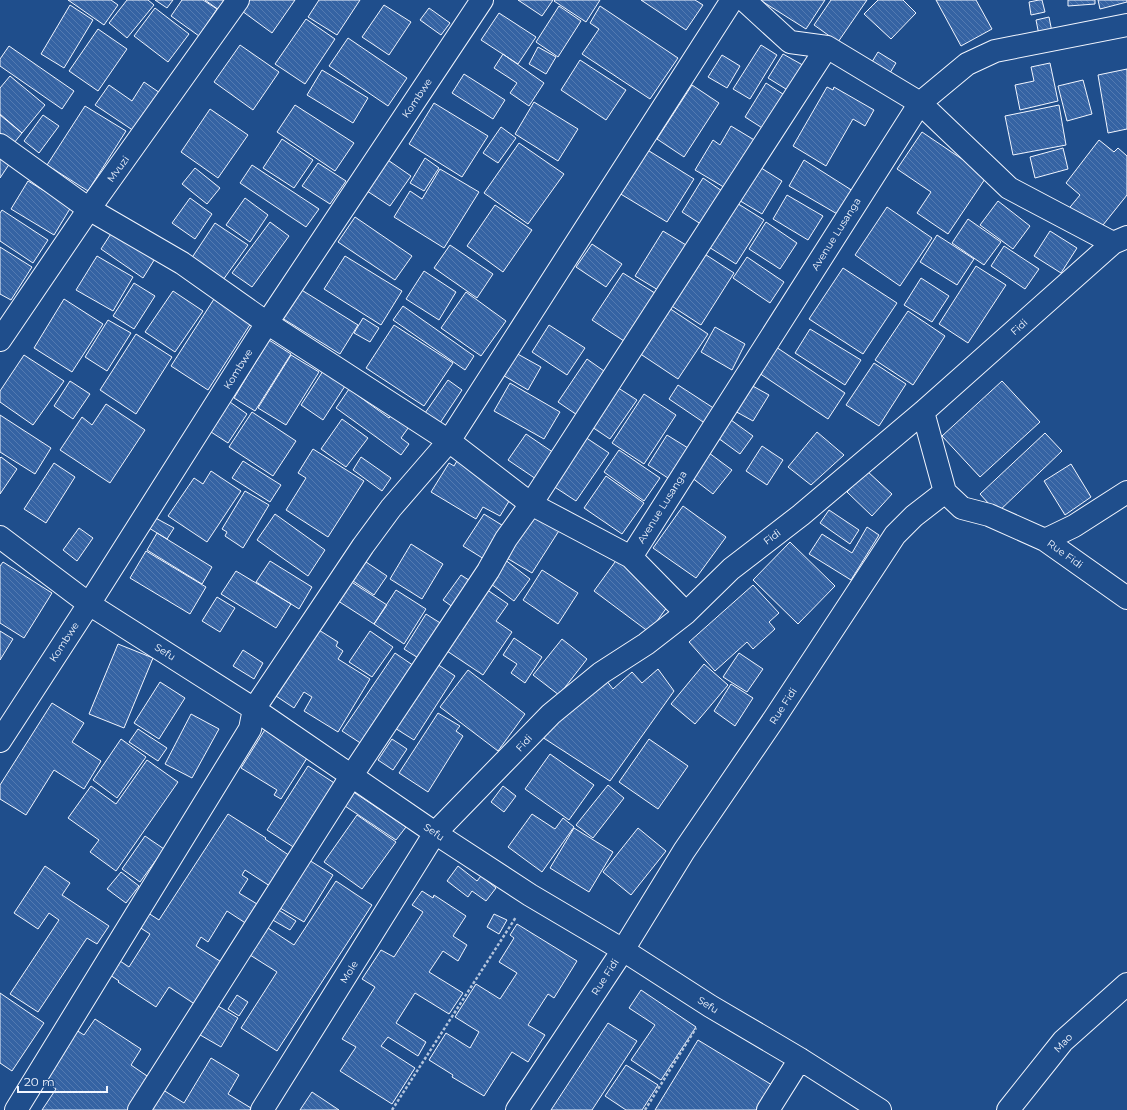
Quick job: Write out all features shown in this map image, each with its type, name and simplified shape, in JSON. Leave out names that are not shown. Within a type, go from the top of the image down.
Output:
[{"type":"street","name":"Mvuzi","points":[[0,340],[89,209],[238,0]]},
{"type":"street","name":"Kombwe","points":[[0,741],[89,604],[267,323],[482,0]]},
{"type":"street","points":[[16,1110],[250,729],[254,709],[391,508],[450,441],[732,0]]},
{"type":"street","points":[[744,0],[790,42],[828,47],[920,103],[1009,188],[1120,240]]},
{"type":"street","name":"Avenue Lusanga","points":[[631,557],[920,103],[967,64],[995,51],[1127,25]]},
{"type":"street","points":[[138,1110],[352,775],[488,571],[506,539],[531,504],[828,47]]},
{"type":"street","points":[[0,145],[89,209],[182,263],[267,323],[450,441],[531,504],[631,557],[686,613]]},
{"type":"street","name":"Fidi","points":[[435,833],[551,714],[601,673],[646,644],[686,613],[731,569],[802,515],[923,412],[1120,240]]},
{"type":"street","points":[[923,412],[945,492]]},
{"type":"street","name":"Rue Fidi","points":[[517,1110],[623,950],[684,851],[774,719],[895,535],[914,516],[945,492],[962,508],[988,515],[1045,540],[1127,598]]},
{"type":"street","points":[[1045,540],[1074,526],[1127,492]]},
{"type":"street","name":"Sefu","points":[[0,537],[89,604],[254,709],[435,833],[530,895],[623,950],[710,1006],[800,1059],[880,1110]]},
{"type":"street","name":"Mole","points":[[262,1110],[435,833]]},
{"type":"street","name":"Mao","points":[[1008,1110],[1063,1041],[1127,984]]},
{"type":"street","points":[[768,1110],[800,1059]]},
{"type":"path","points":[[392,1110],[530,895]]},
{"type":"path","points":[[645,1110],[710,1006]]},
{"type":"building","points":[[68,0],[111,0],[118,5],[104,25]]},
{"type":"building","points":[[127,0],[148,0],[154,5],[127,38],[109,23]]},
{"type":"building","points":[[155,0],[173,0],[167,8]]},
{"type":"building","points":[[182,0],[203,0],[217,9],[199,36],[171,16]]},
{"type":"building","points":[[205,0],[226,0],[219,10]]},
{"type":"building","points":[[249,0],[295,0],[272,33],[242,11]]},
{"type":"building","points":[[319,0],[360,0],[337,35],[308,17]]},
{"type":"building","points":[[518,0],[553,0],[542,16]]},
{"type":"building","points":[[600,0],[586,22],[554,1]]},
{"type":"building","points":[[641,0],[695,0],[703,5],[686,30]]},
{"type":"building","points":[[760,0],[825,0],[806,29]]},
{"type":"building","points":[[831,0],[867,0],[838,42],[814,25]]},
{"type":"building","points":[[878,0],[903,0],[916,13],[891,39],[864,14]]},
{"type":"building","points":[[936,0],[976,0],[992,29],[961,46]]},
{"type":"building","points":[[1042,0],[1045,12],[1031,15],[1029,2]]},
{"type":"building","points":[[1068,0],[1095,0],[1095,4],[1068,6]]},
{"type":"building","points":[[1098,0],[1127,0],[1127,2],[1100,9]]},
{"type":"building","points":[[70,5],[93,20],[64,68],[41,54]]},
{"type":"building","points":[[384,5],[411,22],[389,55],[362,37]]},
{"type":"building","points":[[559,6],[581,21],[558,57],[536,42]]},
{"type":"building","points":[[600,6],[678,58],[650,99],[582,54],[599,29],[590,23]]},
{"type":"building","points":[[155,8],[189,34],[168,62],[134,36]]},
{"type":"building","points":[[429,8],[450,23],[441,35],[420,20]]},
{"type":"building","points":[[499,13],[536,37],[518,64],[481,40]]},
{"type":"building","points":[[1049,17],[1052,32],[1039,35],[1036,20]]},
{"type":"building","points":[[306,19],[335,39],[305,84],[275,64]]},
{"type":"building","points":[[98,29],[127,49],[98,91],[69,71]]},
{"type":"building","points":[[348,38],[407,78],[388,106],[329,66]]},
{"type":"building","points":[[240,45],[279,72],[253,110],[214,82]]},
{"type":"building","points":[[761,45],[777,55],[750,99],[733,89]]},
{"type":"building","points":[[9,46],[74,91],[62,109],[0,66],[0,59]]},
{"type":"building","points":[[538,47],[556,57],[546,74],[529,64]]},
{"type":"building","points":[[878,52],[896,63],[882,86],[864,75]]},
{"type":"building","points":[[503,54],[544,83],[529,106],[510,93],[517,83],[494,68]]},
{"type":"building","points":[[783,54],[808,68],[794,94],[768,78]]},
{"type":"building","points":[[722,55],[740,66],[727,88],[708,77]]},
{"type":"building","points":[[580,60],[626,90],[606,120],[561,90]]},
{"type":"building","points":[[1050,63],[1058,101],[1020,110],[1015,85],[1034,81],[1031,67]]},
{"type":"building","points":[[1127,69],[1127,129],[1108,133],[1098,75]]},
{"type":"building","points":[[322,70],[368,98],[353,123],[307,95]]},
{"type":"building","points":[[464,74],[505,100],[493,119],[452,93]]},
{"type":"building","points":[[10,76],[45,105],[22,133],[0,114],[0,88]]},
{"type":"building","points":[[1083,80],[1092,114],[1067,121],[1058,86]]},
{"type":"building","points":[[144,82],[163,95],[137,133],[95,105],[109,85],[132,101]]},
{"type":"building","points":[[766,83],[789,98],[767,131],[745,117]]},
{"type":"building","points":[[692,85],[719,103],[684,157],[657,139]]},
{"type":"building","points":[[827,87],[833,90],[834,87],[874,110],[865,126],[853,119],[826,166],[793,146]]},
{"type":"building","points":[[534,102],[578,129],[558,161],[515,134]]},
{"type":"building","points":[[434,103],[488,136],[462,177],[409,144]]},
{"type":"building","points":[[295,105],[354,143],[335,171],[277,132]]},
{"type":"building","points":[[1059,105],[1066,145],[1013,155],[1005,116]]},
{"type":"building","points":[[85,106],[126,131],[88,191],[47,165]]},
{"type":"building","points":[[210,109],[248,135],[218,178],[181,152]]},
{"type":"building","points":[[0,115],[22,133],[10,148],[0,140]]},
{"type":"building","points":[[43,115],[59,126],[39,153],[24,141]]},
{"type":"building","points":[[731,126],[756,141],[727,189],[695,170],[713,140],[720,145]]},
{"type":"building","points":[[501,127],[516,138],[498,163],[483,153]]},
{"type":"building","points":[[922,132],[987,176],[948,234],[917,213],[931,192],[897,169]]},
{"type":"building","points":[[282,139],[313,160],[294,188],[263,168]]},
{"type":"building","points":[[1099,140],[1114,152],[1118,148],[1127,156],[1127,195],[1095,235],[1066,212],[1080,195],[1066,183]]},
{"type":"building","points":[[519,143],[564,174],[528,224],[484,193]]},
{"type":"building","points":[[1063,148],[1068,169],[1035,178],[1030,157]]},
{"type":"building","points":[[646,149],[694,179],[667,222],[619,193]]},
{"type":"building","points":[[0,156],[10,163],[0,178]]},
{"type":"building","points":[[385,158],[411,176],[390,206],[364,189]]},
{"type":"building","points":[[425,158],[439,168],[424,191],[410,183]]},
{"type":"building","points":[[804,160],[853,191],[839,215],[789,186]]},
{"type":"building","points":[[318,163],[346,181],[330,204],[302,186]]},
{"type":"building","points":[[252,165],[319,209],[306,227],[240,183]]},
{"type":"building","points":[[758,166],[782,181],[762,214],[737,199]]},
{"type":"building","points":[[195,168],[220,188],[207,204],[182,184]]},
{"type":"building","points":[[440,169],[479,192],[444,248],[394,217],[410,191],[422,199]]},
{"type":"building","points":[[703,178],[728,195],[707,228],[682,212]]},
{"type":"building","points":[[28,181],[71,207],[54,235],[11,209]]},
{"type":"building","points":[[787,195],[823,216],[808,240],[773,219]]},
{"type":"building","points":[[190,198],[212,214],[195,239],[172,223]]},
{"type":"building","points":[[245,198],[268,215],[250,242],[226,225]]},
{"type":"building","points":[[732,200],[764,220],[736,264],[704,244]]},
{"type":"building","points":[[998,201],[1030,226],[1013,249],[980,225]]},
{"type":"building","points":[[495,205],[532,230],[503,272],[467,246]]},
{"type":"building","points":[[887,207],[932,238],[900,286],[855,255]]},
{"type":"building","points":[[2,210],[48,240],[33,263],[0,241],[0,213]]},
{"type":"building","points":[[355,217],[412,256],[395,280],[338,242]]},
{"type":"building","points":[[968,219],[1001,242],[984,265],[952,243]]},
{"type":"building","points":[[270,222],[289,236],[252,287],[232,273]]},
{"type":"building","points":[[766,222],[797,243],[780,269],[749,249]]},
{"type":"building","points":[[215,223],[248,245],[223,280],[191,259]]},
{"type":"building","points":[[114,229],[156,257],[143,278],[101,249]]},
{"type":"building","points":[[663,231],[691,248],[663,293],[635,276]]},
{"type":"building","points":[[1050,231],[1077,248],[1061,273],[1034,256]]},
{"type":"building","points":[[937,235],[974,259],[957,285],[920,262]]},
{"type":"building","points":[[592,244],[622,264],[606,287],[576,267]]},
{"type":"building","points":[[450,245],[493,274],[477,298],[434,268]]},
{"type":"building","points":[[1004,246],[1039,269],[1025,289],[991,266]]},
{"type":"building","points":[[0,247],[32,267],[11,300],[0,294]]},
{"type":"building","points":[[697,249],[734,273],[701,325],[664,301]]},
{"type":"building","points":[[97,256],[133,277],[113,311],[76,290]]},
{"type":"building","points":[[345,256],[402,291],[381,325],[324,289]]},
{"type":"building","points":[[747,257],[784,282],[770,303],[733,278]]},
{"type":"building","points":[[976,266],[1006,285],[968,343],[939,324]]},
{"type":"building","points":[[843,268],[897,303],[863,354],[809,319]]},
{"type":"building","points":[[424,271],[456,292],[439,320],[406,299]]},
{"type":"building","points":[[623,273],[658,295],[627,343],[592,320]]},
{"type":"building","points":[[921,278],[949,296],[932,322],[904,305]]},
{"type":"building","points":[[134,283],[155,296],[134,329],[113,316]]},
{"type":"building","points":[[300,289],[358,325],[340,354],[282,318]]},
{"type":"building","points":[[173,291],[203,311],[175,352],[145,332]]},
{"type":"building","points":[[466,292],[506,321],[481,356],[441,328]]},
{"type":"building","points":[[64,299],[103,324],[72,372],[34,348]]},
{"type":"building","points":[[214,299],[251,323],[208,390],[171,366]]},
{"type":"building","points":[[663,304],[708,334],[678,379],[633,349]]},
{"type":"building","points":[[403,306],[474,356],[465,370],[393,320]]},
{"type":"building","points":[[908,311],[945,336],[913,385],[875,360]]},
{"type":"building","points":[[363,318],[379,328],[370,342],[354,333]]},
{"type":"building","points":[[108,320],[131,333],[107,371],[85,357]]},
{"type":"building","points":[[394,325],[453,363],[424,406],[366,368]]},
{"type":"building","points":[[549,325],[585,348],[567,375],[532,352]]},
{"type":"building","points":[[715,327],[745,344],[732,370],[701,352]]},
{"type":"building","points":[[810,329],[861,360],[845,385],[795,353]]},
{"type":"building","points":[[136,334],[172,357],[136,414],[100,390]]},
{"type":"building","points":[[269,340],[291,354],[255,411],[234,398]]},
{"type":"building","points":[[776,347],[845,393],[828,419],[759,373]]},
{"type":"building","points":[[514,352],[541,367],[528,390],[501,374]]},
{"type":"building","points":[[24,355],[64,381],[33,425],[0,402],[0,391]]},
{"type":"building","points":[[291,355],[319,372],[286,425],[258,408]]},
{"type":"building","points":[[587,359],[611,376],[583,419],[558,402]]},
{"type":"building","points":[[874,363],[906,384],[879,426],[846,405]]},
{"type":"building","points":[[323,371],[345,386],[323,420],[301,405]]},
{"type":"building","points":[[448,380],[462,390],[440,423],[425,413]]},
{"type":"building","points":[[70,381],[90,394],[73,419],[54,406]]},
{"type":"building","points":[[1002,381],[1040,422],[980,477],[942,436]]},
{"type":"building","points":[[510,383],[560,412],[544,439],[494,411]]},
{"type":"building","points":[[612,384],[637,400],[610,439],[586,423]]},
{"type":"building","points":[[749,384],[769,395],[753,421],[733,410]]},
{"type":"building","points":[[678,385],[715,409],[706,424],[669,399]]},
{"type":"building","points":[[349,389],[389,418],[394,412],[411,424],[401,438],[409,444],[401,455],[336,408]]},
{"type":"building","points":[[644,394],[676,415],[644,464],[612,443]]},
{"type":"building","points":[[230,402],[247,414],[228,443],[211,432]]},
{"type":"building","points":[[106,404],[145,430],[110,483],[60,450],[82,417],[92,425]]},
{"type":"building","points":[[252,412],[296,441],[273,476],[229,447]]},
{"type":"building","points":[[0,415],[51,448],[35,474],[0,452]]},
{"type":"building","points":[[342,419],[368,438],[346,467],[321,449]]},
{"type":"building","points":[[731,420],[753,436],[740,454],[718,438]]},
{"type":"building","points":[[817,432],[844,455],[811,485],[788,467]]},
{"type":"building","points":[[1045,433],[1062,451],[997,513],[980,494]]},
{"type":"building","points":[[526,434],[557,455],[539,481],[508,460]]},
{"type":"building","points":[[582,435],[609,453],[576,501],[550,484]]},
{"type":"building","points":[[667,435],[688,448],[668,478],[648,465]]},
{"type":"building","points":[[762,446],[783,460],[767,485],[746,471]]},
{"type":"building","points":[[313,449],[364,481],[328,537],[286,510],[306,478],[298,473]]},
{"type":"building","points":[[619,450],[660,478],[644,501],[604,472]]},
{"type":"building","points":[[705,450],[732,470],[713,494],[687,474]]},
{"type":"building","points":[[1,457],[17,469],[0,494],[0,458]]},
{"type":"building","points":[[361,457],[391,478],[382,491],[353,470]]},
{"type":"building","points":[[458,459],[514,493],[500,516],[483,507],[476,519],[431,492],[449,463],[454,466]]},
{"type":"building","points":[[243,461],[281,485],[270,502],[232,478]]},
{"type":"building","points":[[54,463],[75,477],[46,523],[24,509]]},
{"type":"building","points":[[1071,464],[1091,497],[1065,515],[1044,481]]},
{"type":"building","points":[[211,471],[241,491],[207,542],[168,516],[194,478],[203,484]]},
{"type":"building","points":[[867,471],[892,494],[872,516],[847,492]]},
{"type":"building","points":[[606,476],[644,503],[622,534],[584,508]]},
{"type":"building","points":[[245,491],[269,505],[243,548],[225,536],[227,532],[222,529]]},
{"type":"building","points":[[683,506],[726,537],[696,578],[653,548]]},
{"type":"building","points":[[535,509],[562,526],[532,573],[505,557]]},
{"type":"building","points":[[829,510],[859,530],[850,544],[820,523]]},
{"type":"building","points":[[275,514],[325,550],[308,576],[257,540]]},
{"type":"building","points":[[484,514],[505,527],[484,559],[463,546]]},
{"type":"building","points":[[150,515],[174,528],[167,539],[144,525]]},
{"type":"building","points":[[867,527],[879,535],[851,580],[809,554],[822,534],[852,553]]},
{"type":"building","points":[[79,528],[93,538],[77,561],[63,550]]},
{"type":"building","points":[[157,533],[212,567],[202,584],[147,550]]},
{"type":"building","points":[[790,542],[835,586],[798,624],[753,580]]},
{"type":"building","points":[[411,544],[443,564],[422,599],[390,579]]},
{"type":"building","points":[[146,551],[206,587],[190,614],[130,578]]},
{"type":"building","points":[[623,551],[678,592],[649,632],[594,591]]},
{"type":"building","points":[[360,558],[387,576],[374,595],[347,577]]},
{"type":"building","points":[[504,559],[530,579],[514,601],[487,581]]},
{"type":"building","points":[[270,561],[312,587],[299,609],[256,582]]},
{"type":"building","points":[[3,562],[52,593],[24,638],[0,623],[0,566]]},
{"type":"building","points":[[542,570],[578,593],[558,624],[523,600]]},
{"type":"building","points":[[236,571],[291,604],[276,628],[221,594]]},
{"type":"building","points":[[461,575],[475,584],[457,610],[443,600]]},
{"type":"building","points":[[347,579],[387,605],[374,624],[335,599]]},
{"type":"building","points":[[753,585],[779,613],[769,622],[775,629],[753,649],[747,642],[715,671],[689,642]]},
{"type":"building","points":[[483,587],[508,604],[496,621],[512,632],[483,675],[447,651]]},
{"type":"building","points":[[396,590],[426,609],[404,644],[374,624]]},
{"type":"building","points":[[217,597],[235,608],[220,632],[202,621]]},
{"type":"building","points":[[426,614],[445,626],[423,661],[404,649]]},
{"type":"building","points":[[314,627],[338,642],[336,646],[343,651],[338,659],[370,679],[338,732],[304,711],[312,697],[304,692],[294,708],[273,694]]},
{"type":"building","points":[[0,631],[13,639],[0,660]]},
{"type":"building","points":[[370,631],[393,647],[372,677],[349,662]]},
{"type":"building","points":[[514,638],[542,657],[525,683],[511,673],[517,664],[503,655]]},
{"type":"building","points":[[562,639],[587,659],[559,695],[533,675]]},
{"type":"building","points":[[118,644],[153,658],[124,728],[89,714]]},
{"type":"building","points":[[243,650],[263,663],[254,679],[233,666]]},
{"type":"building","points":[[395,653],[420,670],[368,748],[342,731]]},
{"type":"building","points":[[739,653],[763,669],[747,692],[723,677]]},
{"type":"building","points":[[431,660],[455,676],[414,740],[390,725]]},
{"type":"building","points":[[704,664],[728,685],[695,724],[671,704]]},
{"type":"building","points":[[658,669],[674,691],[610,781],[542,737],[606,680],[613,689],[632,672],[642,683]]},
{"type":"building","points":[[468,670],[525,714],[498,751],[440,707]]},
{"type":"building","points":[[160,682],[185,698],[159,739],[134,723]]},
{"type":"building","points":[[731,684],[753,698],[735,726],[714,711]]},
{"type":"building","points":[[52,703],[84,723],[72,742],[101,761],[84,789],[54,770],[26,815],[0,799],[0,785]]},
{"type":"building","points":[[438,713],[460,726],[456,731],[463,736],[428,792],[399,773]]},
{"type":"building","points":[[191,714],[219,729],[192,778],[165,764]]},
{"type":"building","points":[[266,728],[309,755],[281,799],[274,795],[277,790],[241,768]]},
{"type":"building","points":[[138,729],[167,748],[158,761],[129,742]]},
{"type":"building","points":[[121,739],[146,757],[117,798],[93,780]]},
{"type":"building","points":[[392,739],[407,749],[393,770],[378,760]]},
{"type":"building","points":[[649,739],[688,766],[658,809],[619,782]]},
{"type":"building","points":[[550,754],[594,785],[569,820],[525,789]]},
{"type":"building","points":[[147,760],[178,782],[116,871],[90,852],[99,840],[68,818],[91,786],[116,804]]},
{"type":"building","points":[[308,766],[339,786],[298,850],[267,830]]},
{"type":"building","points":[[608,785],[624,798],[593,838],[576,825]]},
{"type":"building","points":[[503,786],[516,796],[504,812],[491,802]]},
{"type":"building","points":[[349,789],[406,827],[396,840],[339,802]]},
{"type":"building","points":[[228,814],[266,838],[265,839],[293,858],[273,888],[245,870],[242,875],[248,879],[239,893],[262,907],[250,926],[227,911],[208,942],[201,937],[196,946],[223,963],[196,1005],[169,987],[156,1007],[104,971],[114,957],[129,967],[150,934],[136,925],[145,911],[159,920]]},
{"type":"building","points":[[532,814],[555,829],[563,818],[574,827],[542,872],[508,847]]},
{"type":"building","points":[[357,815],[396,842],[362,889],[324,862]]},
{"type":"building","points":[[574,828],[613,852],[589,892],[550,868]]},
{"type":"building","points":[[638,828],[666,851],[631,895],[603,872]]},
{"type":"building","points":[[145,836],[164,849],[140,882],[122,869]]},
{"type":"building","points":[[304,857],[333,875],[304,922],[275,905]]},
{"type":"building","points":[[45,866],[70,883],[62,895],[109,926],[97,944],[87,938],[38,1012],[10,994],[59,920],[49,913],[38,929],[14,913]]},
{"type":"building","points":[[458,866],[477,881],[481,876],[496,888],[486,901],[472,891],[468,897],[447,881]]},
{"type":"building","points":[[121,872],[139,886],[126,903],[107,889]]},
{"type":"building","points":[[336,881],[372,905],[277,1051],[241,1028],[277,972],[250,955],[268,928],[294,945]]},
{"type":"building","points":[[422,891],[433,898],[434,895],[466,916],[453,936],[467,945],[458,961],[443,951],[429,972],[463,993],[449,1014],[415,993],[396,1023],[426,1042],[418,1056],[388,1037],[381,1046],[415,1068],[392,1104],[340,1071],[356,1047],[342,1039],[375,987],[362,979],[381,950],[394,957],[423,912],[412,905]]},
{"type":"building","points":[[277,909],[296,921],[290,930],[271,919]]},
{"type":"building","points":[[494,914],[507,920],[499,934],[487,927]]},
{"type":"building","points":[[517,924],[577,961],[554,998],[548,994],[528,1025],[545,1035],[528,1062],[512,1052],[484,1096],[452,1077],[453,1075],[429,1060],[446,1033],[470,1048],[479,1032],[455,1017],[476,984],[500,999],[517,973],[499,962],[514,938],[510,935]]},
{"type":"building","points":[[641,990],[696,1027],[661,1080],[631,1060],[655,1025],[629,1008]]},
{"type":"building","points":[[0,993],[44,1023],[12,1071],[0,1063]]},
{"type":"building","points":[[237,995],[248,1002],[239,1016],[228,1009]]},
{"type":"building","points":[[213,1003],[238,1018],[221,1047],[195,1032]]},
{"type":"building","points":[[95,1019],[141,1049],[131,1065],[153,1080],[133,1110],[42,1110],[56,1089],[42,1079],[73,1028],[84,1035]]},
{"type":"building","points":[[608,1023],[637,1041],[592,1110],[551,1110]]},
{"type":"building","points":[[698,1040],[772,1085],[757,1110],[655,1110]]},
{"type":"building","points":[[211,1058],[239,1075],[228,1094],[251,1108],[250,1110],[146,1110],[160,1088],[184,1103]]},
{"type":"building","points":[[626,1065],[658,1085],[642,1110],[626,1110],[605,1096]]},
{"type":"building","points":[[312,1092],[339,1110],[300,1110]]}]
